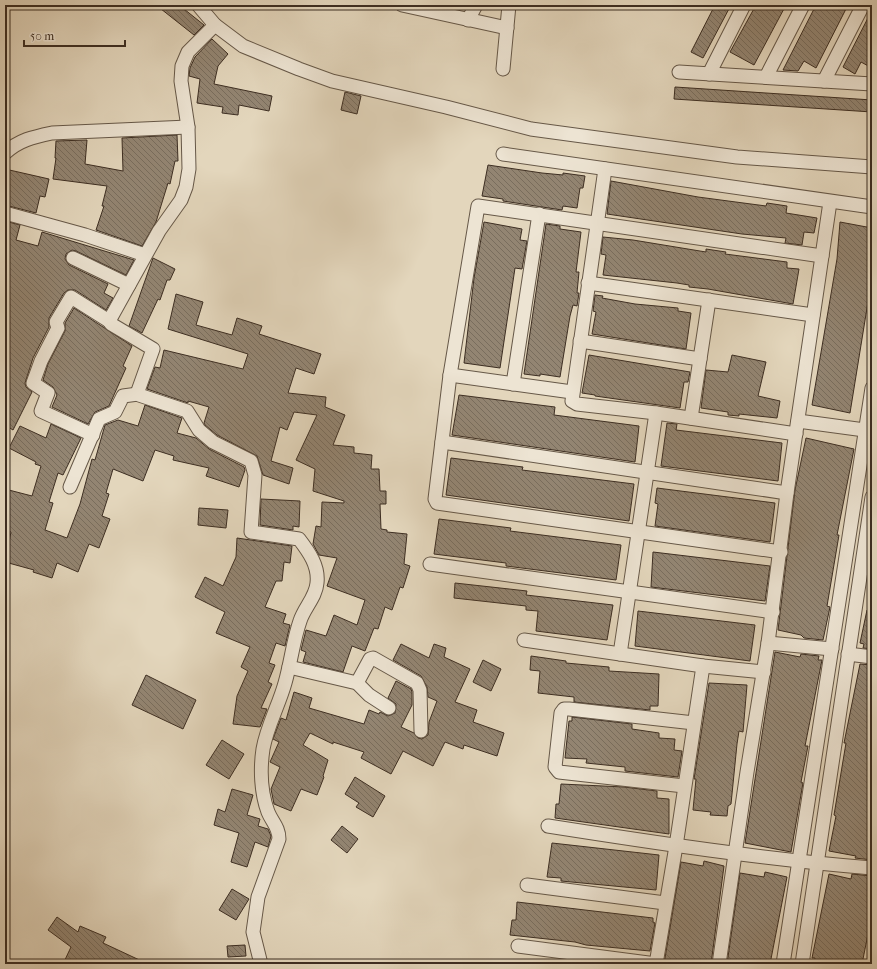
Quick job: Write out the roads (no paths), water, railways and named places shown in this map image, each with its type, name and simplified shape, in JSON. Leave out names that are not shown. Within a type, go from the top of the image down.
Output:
[{"type":"street","points":[[198,5],[215,25],[243,46],[252,51],[332,81],[446,107],[531,129],[737,157],[872,167]]},
{"type":"street","points":[[468,20],[476,5]]},
{"type":"street","points":[[503,69],[509,5]]},
{"type":"street","points":[[709,74],[744,5]]},
{"type":"street","points":[[766,77],[803,5]]},
{"type":"street","points":[[824,81],[863,5]]},
{"type":"street","points":[[409,6],[507,28]]},
{"type":"street","points":[[109,321],[158,231],[181,200],[186,187],[189,169],[188,127],[181,81],[182,66],[188,52],[215,25]]},
{"type":"street","points":[[679,72],[872,84]]},
{"type":"street","points":[[5,153],[15,144],[30,137],[52,133],[188,127]]},
{"type":"street","points":[[503,154],[872,207]]},
{"type":"street","points":[[605,168],[572,392],[572,401],[577,404],[656,413],[796,434]]},
{"type":"street","points":[[719,964],[764,672],[781,552],[787,493],[830,202]]},
{"type":"street","points":[[781,552],[638,533],[442,505],[437,503],[435,499],[450,375],[478,206],[822,256]]},
{"type":"street","points":[[5,213],[85,234],[145,255]]},
{"type":"street","points":[[513,384],[539,214]]},
{"type":"street","points":[[73,258],[129,285]]},
{"type":"street","points":[[588,283],[813,315]]},
{"type":"street","points":[[93,435],[41,411],[48,393],[33,383],[41,361],[58,328],[56,322],[71,296],[109,321],[111,324],[153,349],[138,394]]},
{"type":"street","points":[[691,418],[709,300]]},
{"type":"street","points":[[580,341],[700,359]]},
{"type":"street","points":[[450,375],[572,392]]},
{"type":"street","points":[[783,964],[832,649],[869,430],[872,388]]},
{"type":"street","points":[[70,487],[100,417],[109,416],[115,412],[121,398],[126,394],[138,394],[141,397],[187,411],[199,430],[213,442],[252,461],[255,475],[251,532],[299,539],[308,550],[315,564],[317,584],[300,620],[289,667],[263,750],[263,796],[268,814],[279,831],[279,839],[258,897],[253,932],[261,964]]},
{"type":"street","points":[[620,654],[656,413]]},
{"type":"street","points":[[798,421],[869,430]]},
{"type":"street","points":[[442,442],[787,493]]},
{"type":"street","points":[[802,964],[872,497]]},
{"type":"street","points":[[430,564],[772,612]]},
{"type":"street","points":[[524,640],[702,666],[764,672]]},
{"type":"street","points":[[768,642],[832,649]]},
{"type":"street","points":[[848,654],[872,657]]},
{"type":"street","points":[[357,683],[370,659],[373,658],[416,682],[420,690],[421,731]]},
{"type":"street","points":[[518,946],[656,964],[676,846],[702,666]]},
{"type":"street","points":[[289,667],[357,683],[369,696],[389,708]]},
{"type":"street","points":[[684,786],[559,772],[555,767],[562,713],[564,709],[569,709],[694,723]]},
{"type":"street","points":[[548,826],[676,846],[816,864],[872,868]]},
{"type":"street","points":[[527,885],[665,904]]}]
